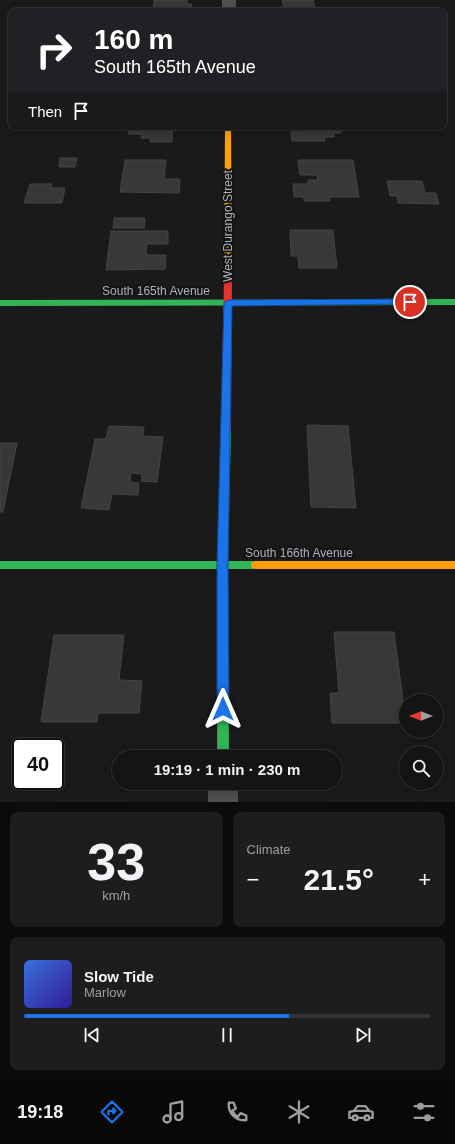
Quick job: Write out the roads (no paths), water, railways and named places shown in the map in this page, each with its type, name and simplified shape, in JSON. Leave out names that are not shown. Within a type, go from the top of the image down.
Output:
[{"type":"street","name":"West Durango Street","points":[[223,750],[223,565],[228,303],[228,130]]},
{"type":"street","name":"South 165th Avenue","points":[[0,303],[455,302]]},
{"type":"street","name":"South 166th Avenue","points":[[0,565],[455,565]]},
{"type":"street","points":[[223,790],[223,802]]}]
